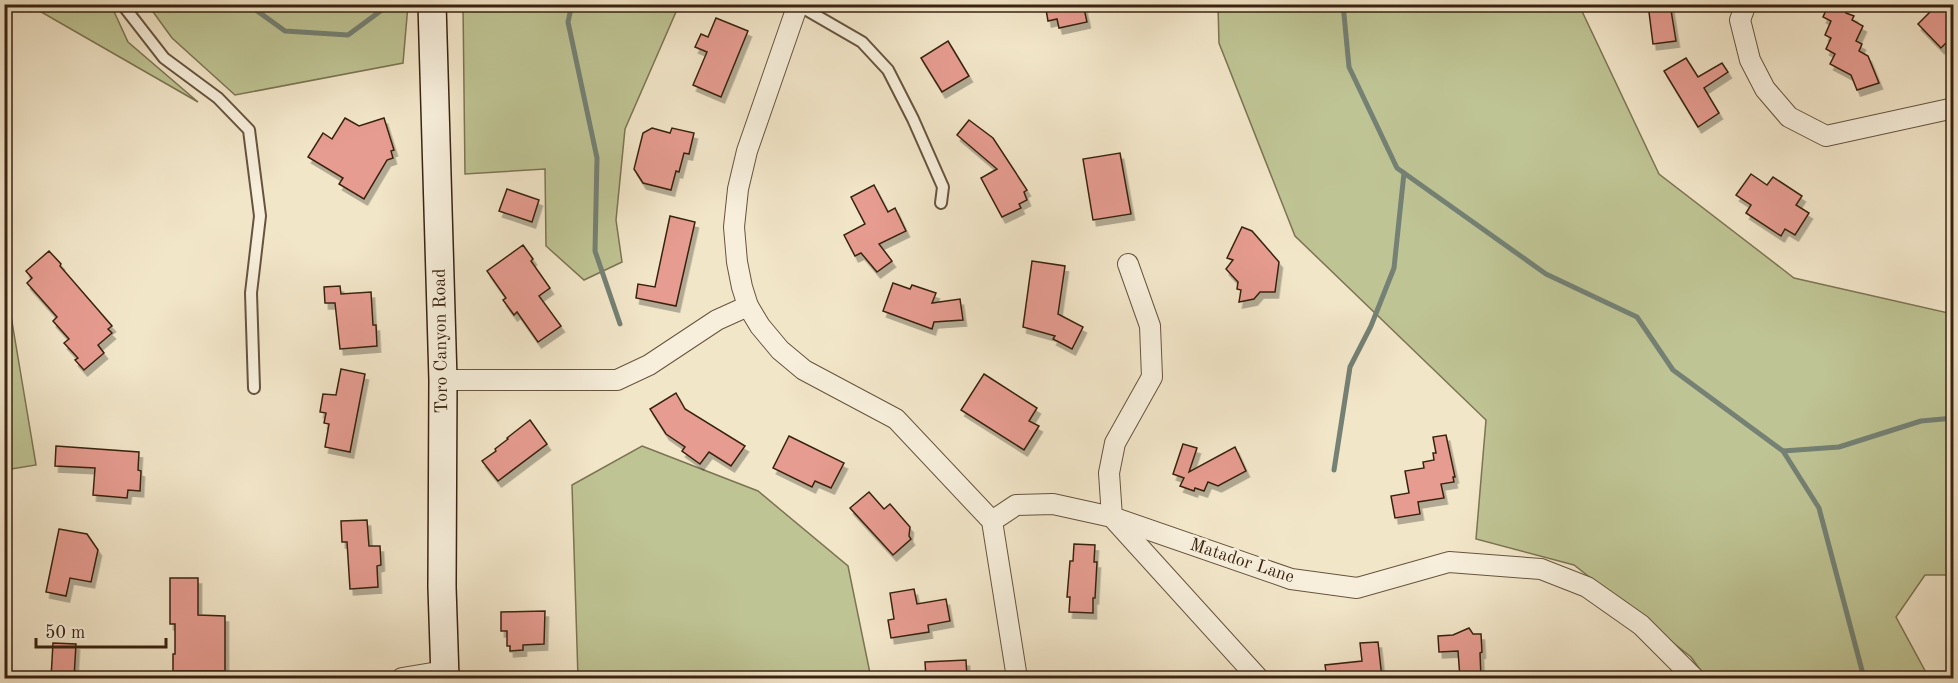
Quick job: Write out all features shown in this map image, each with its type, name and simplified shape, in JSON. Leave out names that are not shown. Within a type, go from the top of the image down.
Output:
[{"type":"street","name":"Toro Canyon Road","points":[[432,4],[443,380],[442,587],[445,675]]},
{"type":"street","points":[[1746,4],[1740,20],[1750,60],[1765,89],[1789,117],[1826,136],[1953,108]]},
{"type":"street","points":[[798,5],[747,151],[738,189],[734,227],[742,287],[748,306],[760,326],[780,350],[804,370],[896,419],[992,521],[1017,678]]},
{"type":"street","points":[[1128,264],[1150,326],[1152,377],[1115,442],[1109,473],[1112,517],[1258,678]]},
{"type":"street","points":[[443,380],[617,380],[650,365],[717,320],[748,306]]},
{"type":"street","name":"Matador Lane","points":[[992,521],[1016,505],[1053,504],[1112,517],[1291,579],[1357,588],[1449,562],[1541,569],[1587,587],[1641,625],[1694,678]]},
{"type":"street","points":[[402,678],[445,675]]},
{"type":"lane","points":[[122,4],[164,57],[218,99],[249,130],[260,216],[251,293],[254,388]]},
{"type":"lane","points":[[798,5],[862,42],[888,70],[913,119],[943,188],[941,203]]},
{"type":"green space","points":[[29,5],[111,5],[128,42],[198,102]]},
{"type":"green space","points":[[148,5],[408,5],[403,63],[235,95],[172,38]]},
{"type":"green space","points":[[463,5],[679,5],[625,129],[616,220],[622,262],[584,280],[546,246],[545,169],[465,174]]},
{"type":"green space","points":[[1218,5],[1579,5],[1659,174],[1794,278],[1953,314],[1953,575],[1925,575],[1896,617],[1929,678],[1706,678],[1691,657],[1574,565],[1476,539],[1486,420],[1295,236],[1219,43]]},
{"type":"green space","points":[[5,280],[36,465],[4,470]]},
{"type":"green space","points":[[642,446],[758,491],[848,566],[871,678],[578,678],[572,485]]},
{"type":"building","points":[[1045,4],[1083,4],[1087,22],[1059,28],[1057,19],[1048,21]]},
{"type":"building","points":[[1648,4],[1670,4],[1676,41],[1653,44]]},
{"type":"building","points":[[1829,4],[1836,4],[1847,10],[1846,13],[1854,16],[1852,20],[1863,26],[1856,41],[1862,44],[1859,51],[1868,56],[1879,83],[1857,90],[1851,75],[1830,64],[1835,54],[1826,49],[1831,38],[1825,35],[1831,21],[1823,17]]},
{"type":"building","points":[[1938,4],[1953,4],[1953,36],[1941,48],[1918,24]]},
{"type":"building","points":[[716,18],[748,31],[721,97],[693,85],[707,52],[695,47],[701,34],[708,37]]},
{"type":"building","points":[[948,41],[969,76],[942,92],[921,58]]},
{"type":"building","points":[[1686,58],[1698,77],[1722,63],[1728,72],[1704,88],[1719,113],[1698,127],[1664,71]]},
{"type":"building","points":[[345,118],[359,126],[384,118],[394,150],[391,151],[393,158],[387,160],[364,199],[339,184],[343,178],[308,157],[323,133],[332,139]]},
{"type":"building","points":[[969,120],[993,138],[1027,190],[1024,192],[1027,200],[1019,204],[1021,208],[1002,217],[981,178],[997,169],[957,135]]},
{"type":"building","points":[[652,128],[670,133],[672,128],[694,133],[689,154],[684,153],[671,190],[643,183],[634,169],[643,133]]},
{"type":"building","points":[[1120,153],[1131,214],[1093,220],[1083,159]]},
{"type":"building","points":[[1751,174],[1767,185],[1773,177],[1802,196],[1796,205],[1809,213],[1795,235],[1785,229],[1781,236],[1746,213],[1751,205],[1736,195]]},
{"type":"building","points":[[874,185],[888,212],[895,208],[906,231],[879,244],[892,261],[877,272],[861,253],[855,256],[844,235],[865,224],[851,197]]},
{"type":"building","points":[[507,189],[539,200],[532,222],[499,211]]},
{"type":"building","points":[[670,216],[695,222],[676,306],[636,298],[638,284],[655,287]]},
{"type":"building","points":[[1242,227],[1252,231],[1279,262],[1275,292],[1260,292],[1254,299],[1239,302],[1241,290],[1237,289],[1238,282],[1226,269],[1233,260],[1227,258]]},
{"type":"building","points":[[523,245],[550,288],[539,296],[561,326],[538,342],[517,312],[514,315],[503,300],[506,298],[487,271]]},
{"type":"building","points":[[49,251],[112,326],[108,329],[112,333],[98,345],[104,353],[84,370],[75,360],[78,358],[64,343],[69,339],[53,321],[57,317],[27,283],[32,278],[26,271]]},
{"type":"building","points":[[1032,261],[1065,266],[1058,314],[1083,327],[1072,349],[1053,339],[1055,336],[1023,327]]},
{"type":"building","points":[[893,283],[910,289],[912,285],[936,293],[932,303],[960,299],[963,320],[934,322],[932,329],[883,311]]},
{"type":"building","points":[[340,286],[341,294],[371,292],[377,346],[340,349],[335,303],[325,303],[324,287]]},
{"type":"building","points":[[341,369],[365,374],[350,452],[325,447],[329,424],[324,423],[326,413],[320,412],[323,394],[336,395]]},
{"type":"building","points":[[984,374],[1037,408],[1029,421],[1039,426],[1024,450],[961,410]]},
{"type":"building","points":[[676,393],[685,409],[745,446],[731,466],[709,452],[700,464],[682,451],[685,447],[666,434],[650,409]]},
{"type":"building","points":[[530,420],[547,444],[498,481],[482,461]]},
{"type":"building","points":[[1446,435],[1455,477],[1453,477],[1454,482],[1441,484],[1444,498],[1418,502],[1420,514],[1395,518],[1391,496],[1409,493],[1405,471],[1424,468],[1423,462],[1434,460],[1433,453],[1436,453],[1433,437]]},
{"type":"building","points":[[789,436],[844,463],[831,488],[815,481],[812,487],[773,468]]},
{"type":"building","points":[[1183,444],[1197,448],[1189,472],[1235,447],[1246,471],[1218,486],[1208,482],[1204,491],[1195,488],[1194,491],[1180,486],[1184,478],[1173,474]]},
{"type":"building","points":[[56,446],[139,452],[140,491],[128,490],[127,498],[93,495],[95,468],[55,466]]},
{"type":"building","points":[[869,492],[884,509],[890,504],[910,527],[911,539],[893,555],[850,508]]},
{"type":"building","points":[[367,520],[369,546],[380,546],[381,565],[377,566],[378,587],[350,589],[347,542],[342,542],[341,521]]},
{"type":"building","points":[[59,529],[87,534],[98,550],[91,582],[70,578],[66,596],[46,592]]},
{"type":"building","points":[[1074,544],[1095,545],[1094,562],[1097,562],[1093,613],[1069,612],[1070,597],[1067,597]]},
{"type":"building","points":[[170,578],[198,578],[198,615],[225,616],[225,671],[173,671],[175,624],[170,624]]},
{"type":"building","points":[[914,589],[917,604],[946,599],[950,621],[928,625],[929,632],[891,638],[888,620],[894,619],[890,593]]},
{"type":"building","points":[[545,611],[544,644],[523,645],[523,650],[510,651],[510,646],[507,646],[507,631],[501,631],[501,612]]},
{"type":"building","points":[[1469,628],[1473,634],[1481,634],[1481,678],[1460,678],[1458,651],[1439,652],[1438,636],[1453,635]]},
{"type":"building","points":[[1378,642],[1382,678],[1327,678],[1325,665],[1362,661],[1360,643]]},
{"type":"building","points":[[53,643],[76,644],[74,678],[51,678]]},
{"type":"building","points":[[966,660],[967,678],[926,678],[925,662]]},
{"type":"waterway","points":[[191,4],[202,8],[249,5],[285,31],[348,35],[390,4]]},
{"type":"waterway","points":[[572,4],[568,22],[597,158],[595,251],[620,324]]},
{"type":"waterway","points":[[1343,4],[1349,67],[1397,168],[1546,274],[1637,317],[1673,370],[1783,451],[1819,508],[1864,678]]},
{"type":"waterway","points":[[1334,470],[1350,367],[1371,326],[1394,268],[1404,173]]},
{"type":"waterway","points":[[1783,451],[1839,447],[1921,421],[1954,418]]}]
